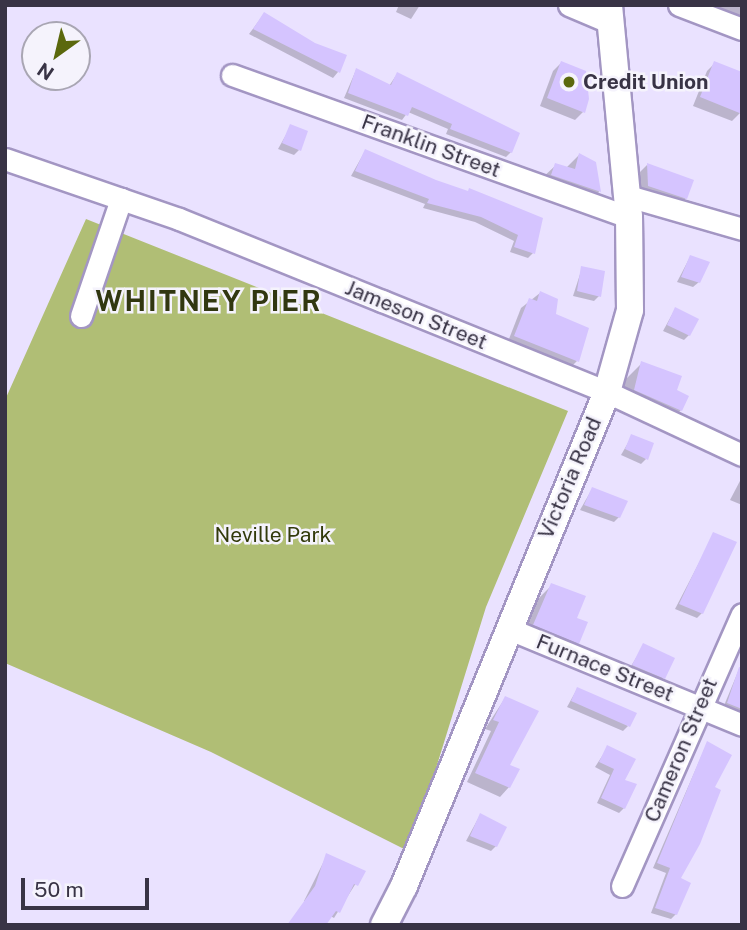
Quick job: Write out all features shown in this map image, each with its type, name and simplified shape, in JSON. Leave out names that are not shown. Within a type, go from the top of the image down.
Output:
[{"type":"main road","name":"Victoria Road","points":[[384,925],[404,886],[507,628],[607,393],[633,290],[629,206],[609,14]]},
{"type":"street","points":[[569,5],[609,14]]},
{"type":"street","points":[[680,5],[742,30]]},
{"type":"street","name":"Franklin Street","points":[[232,75],[629,206],[742,229]]},
{"type":"street","name":"Jameson Street","points":[[5,159],[121,199],[607,393],[742,455]]},
{"type":"street","points":[[82,316],[121,199]]},
{"type":"street","name":"Cameron Street","points":[[622,886],[698,706],[742,614]]},
{"type":"street","name":"Furnace Street","points":[[507,628],[742,724]]},
{"type":"green space","name":"Neville Park","points":[[86,219],[568,411],[486,607],[410,852],[211,752],[5,663],[5,400]]},
{"type":"building","points":[[264,12],[315,43],[347,55],[340,73],[253,29]]},
{"type":"building","name":"Credit Union","points":[[561,61],[586,71],[589,99],[585,113],[547,98]]},
{"type":"building","points":[[714,61],[742,72],[742,114],[700,97]]},
{"type":"building","points":[[356,68],[391,85],[397,72],[520,133],[512,153],[450,129],[452,124],[412,107],[408,116],[348,93]]},
{"type":"building","points":[[290,124],[308,131],[301,151],[282,143]]},
{"type":"building","points":[[365,149],[436,180],[468,191],[469,188],[543,218],[535,254],[514,247],[518,235],[481,217],[427,203],[429,199],[355,171]]},
{"type":"building","points":[[579,153],[596,162],[601,192],[551,175],[555,163],[575,169]]},
{"type":"building","points":[[647,163],[694,180],[687,199],[648,186]]},
{"type":"building","points":[[690,255],[710,262],[700,283],[681,277]]},
{"type":"building","points":[[581,266],[605,271],[601,297],[577,291]]},
{"type":"building","points":[[540,291],[558,299],[556,314],[589,328],[579,362],[514,336],[529,298],[537,301]]},
{"type":"building","points":[[675,307],[699,319],[690,336],[667,325]]},
{"type":"building","points":[[641,361],[682,376],[677,390],[689,396],[682,411],[634,390]]},
{"type":"building","points":[[631,434],[654,443],[648,460],[625,449]]},
{"type":"building","points":[[592,487],[628,501],[620,518],[584,505]]},
{"type":"building","points":[[713,532],[737,542],[703,614],[679,604]]},
{"type":"building","points":[[551,583],[586,596],[577,618],[588,622],[579,644],[533,625]]},
{"type":"building","points":[[643,643],[675,658],[665,679],[632,665]]},
{"type":"building","points":[[739,667],[742,668],[742,709],[727,703]]},
{"type":"building","points":[[577,687],[637,713],[630,727],[571,701]]},
{"type":"building","points":[[505,696],[539,711],[510,765],[520,769],[510,788],[475,773],[499,722],[493,720]]},
{"type":"building","points":[[707,741],[732,755],[715,787],[721,790],[700,844],[681,878],[691,883],[677,915],[655,908],[670,868],[657,863]]},
{"type":"building","points":[[607,745],[636,759],[625,780],[637,784],[625,809],[601,798],[614,769],[599,762]]},
{"type":"building","points":[[480,813],[507,827],[497,847],[470,836]]},
{"type":"building","points":[[326,853],[366,871],[358,886],[354,884],[340,913],[336,911],[326,925],[287,925],[315,886]]},
{"type":"place","name":"Credit Union","points":[[569,82]]},
{"type":"district","name":"WHITNEY PIER","points":[[209,301]]}]
